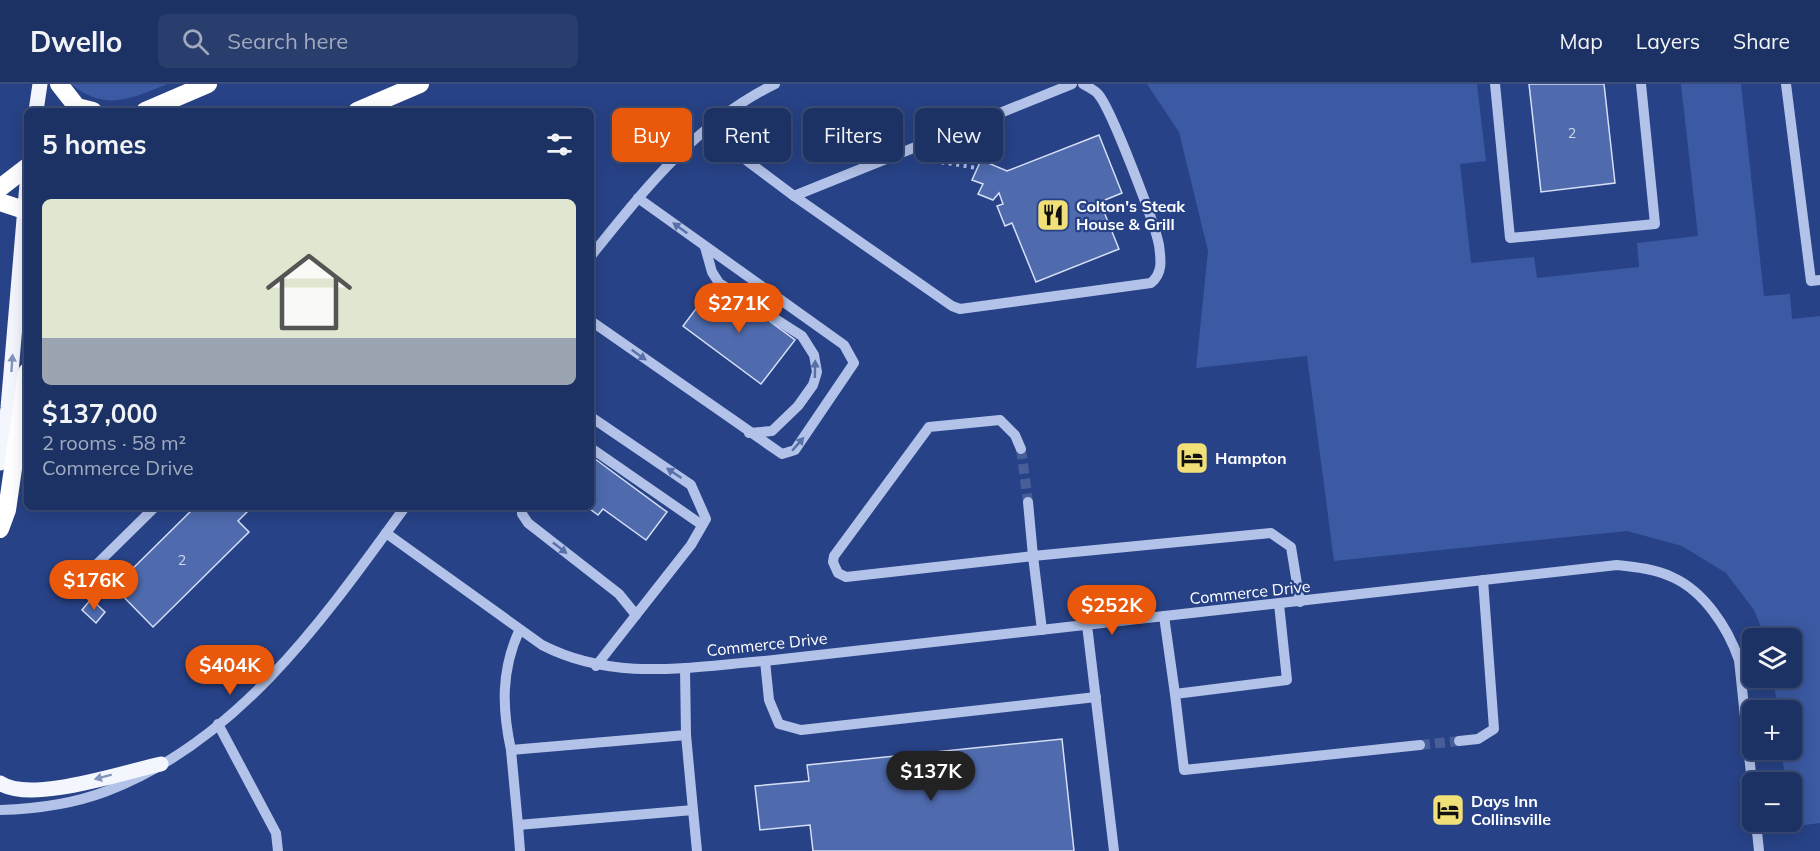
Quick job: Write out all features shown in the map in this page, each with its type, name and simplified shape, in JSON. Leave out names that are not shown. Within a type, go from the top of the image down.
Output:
[{"type":"highway","points":[[59,84],[77,106],[83,108]]},
{"type":"highway","points":[[152,108],[208,84]]},
{"type":"highway","points":[[364,108],[420,84]]},
{"type":"highway","points":[[0,188],[24,169]]},
{"type":"highway","points":[[0,202],[24,211]]},
{"type":"highway","points":[[0,529],[6,510],[24,392]]},
{"type":"main road","points":[[36,108],[40,84]]},
{"type":"main road","points":[[0,463],[8,408],[24,223]]},
{"type":"main road","points":[[0,783],[5,787],[36,792],[160,764]]},
{"type":"street","points":[[739,108],[775,84]]},
{"type":"street","points":[[794,196],[1072,84]]},
{"type":"street","points":[[749,162],[952,306],[960,309],[1151,283],[1158,277],[1160,270],[1158,243],[1114,123],[1099,94],[1083,84]]},
{"type":"street","points":[[1495,84],[1510,238],[1655,225],[1641,84]]},
{"type":"street","points":[[1786,84],[1811,281],[1820,280]]},
{"type":"street","points":[[594,252],[676,156],[704,132]]},
{"type":"street","points":[[594,323],[778,453],[795,450],[854,363],[844,345],[638,198]]},
{"type":"street","points":[[705,247],[712,272],[719,283],[802,336],[814,355],[816,372],[813,385],[798,406],[772,431],[749,433]]},
{"type":"street","points":[[594,420],[691,485],[704,522],[692,545],[596,666]]},
{"type":"street","points":[[1021,449],[1015,435],[1000,420],[929,427],[834,556],[833,562],[838,573],[846,577],[1271,532],[1290,547],[1300,602]]},
{"type":"street","points":[[594,450],[704,522]]},
{"type":"street","points":[[1028,502],[1042,630]]},
{"type":"street","points":[[96,564],[152,510]]},
{"type":"street","points":[[0,810],[33,808],[83,799],[107,791],[160,764],[218,724],[252,695],[307,637],[403,510]]},
{"type":"street","points":[[522,510],[528,523],[611,587],[636,615]]},
{"type":"street","name":"Commerce Drive","points":[[386,533],[519,631],[560,655],[596,666],[647,670],[765,660],[1617,565],[1650,569],[1674,577],[1713,612],[1734,645],[1739,660],[1751,772]]},
{"type":"street","points":[[1459,741],[1478,739],[1494,729],[1483,580]]},
{"type":"street","points":[[1175,694],[1287,680],[1279,604]]},
{"type":"street","points":[[1164,616],[1184,770],[1420,745]]},
{"type":"street","points":[[1087,625],[1114,851]]},
{"type":"street","points":[[519,631],[509,654],[503,711],[511,750],[520,851]]},
{"type":"street","points":[[765,660],[769,700],[779,724],[801,730],[1096,697]]},
{"type":"street","points":[[685,668],[686,735],[697,851]]},
{"type":"street","points":[[218,724],[276,833],[278,851]]},
{"type":"street","points":[[511,750],[686,735]]},
{"type":"street","points":[[518,825],[693,810]]},
{"type":"street","points":[[1757,832],[1759,851]]},
{"type":"path","points":[[944,162],[977,168]]},
{"type":"shaded area","points":[[71,84],[167,84],[130,98],[107,100],[84,93]]},
{"type":"shaded area","points":[[1147,84],[1477,84],[1486,161],[1460,164],[1471,263],[1534,257],[1537,278],[1639,267],[1637,243],[1698,236],[1681,84],[1741,84],[1764,296],[1790,294],[1792,319],[1820,316],[1820,823],[1802,825],[1802,772],[1784,772],[1783,760],[1802,760],[1802,700],[1776,700],[1775,688],[1802,688],[1802,628],[1761,628],[1754,610],[1726,573],[1682,546],[1627,531],[1334,561],[1307,356],[1196,368],[1208,251],[1179,132]]},
{"type":"building","points":[[1529,84],[1604,84],[1615,183],[1541,192]]},
{"type":"building","name":"Colton's Steak House & Grill","points":[[1099,135],[1122,193],[1100,202],[1119,249],[1036,282],[1012,223],[1005,226],[997,206],[1003,204],[999,193],[993,200],[978,194],[983,184],[972,180],[980,162],[1007,171]]},
{"type":"building","points":[[714,285],[752,314],[756,311],[795,340],[761,384],[683,326]]},
{"type":"building","points":[[594,458],[667,512],[646,540],[603,509],[598,515],[591,510],[594,510]]},
{"type":"building","points":[[192,510],[245,510],[247,512],[238,521],[249,532],[153,627],[114,587]]},
{"type":"building","points":[[91,599],[105,612],[96,623],[82,610]]},
{"type":"building","points":[[1062,739],[1074,851],[813,851],[810,825],[760,830],[755,786],[809,781],[807,765]]},
{"type":"tunnel","points":[[1021,449],[1028,502]]},
{"type":"tunnel","points":[[1420,745],[1459,741]]},
{"type":"place","name":"Colton's Steak House & Grill","points":[[1053,215]]},
{"type":"place","name":"Hampton","points":[[1192,458]]},
{"type":"place","name":"Days Inn Collinsville","points":[[1448,810]]}]
